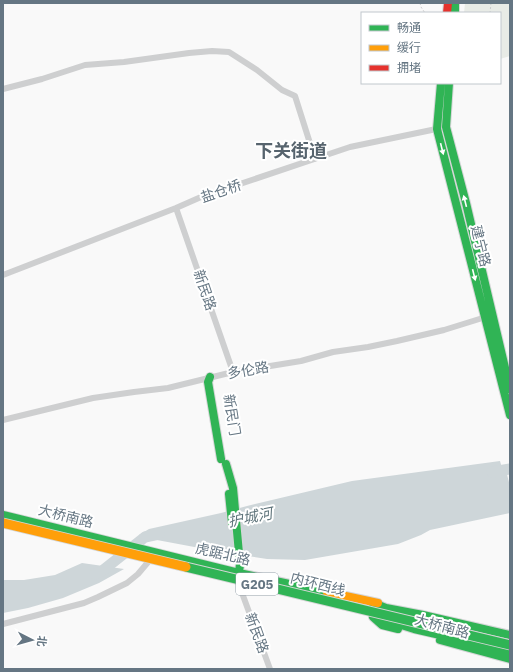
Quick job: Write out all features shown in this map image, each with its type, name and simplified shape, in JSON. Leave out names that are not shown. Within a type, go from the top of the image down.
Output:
[{"type":"main road","name":"建宁路","points":[[441,84],[437,129],[510,389]]},
{"type":"main road","name":"建宁路","points":[[449,84],[446,127],[510,415]]},
{"type":"main road","points":[[210,377],[208,382],[223,462],[234,488],[233,506],[237,557],[240,564],[239,578],[414,629],[510,650]]},
{"type":"main road","name":"大桥南路","points":[[3,515],[162,554]]},
{"type":"main road","name":"内环西线","points":[[3,519],[510,640]]},
{"type":"main road","name":"内环西线","points":[[3,523],[510,645]]},
{"type":"main road","name":"大桥南路","points":[[3,527],[149,561],[239,578]]},
{"type":"main road","name":"虎踞北路","points":[[162,554],[239,578],[371,602]]},
{"type":"main road","points":[[371,602],[386,608],[510,633]]},
{"type":"main road","name":"大桥南路","points":[[371,602],[432,613],[510,633]]},
{"type":"main road","name":"大桥南路","points":[[371,616],[382,625],[510,659]]},
{"type":"street","points":[[3,89],[42,79],[85,65],[124,62],[189,53],[212,51],[228,52],[258,70],[282,90],[295,96],[315,159]]},
{"type":"street","name":"盐仓桥","points":[[3,275],[201,197],[350,147],[446,127]]},
{"type":"street","name":"新民路","points":[[176,208],[233,372]]},
{"type":"street","name":"多伦路","points":[[3,420],[93,398],[168,388],[233,372],[301,361],[333,352],[397,341],[444,330],[489,316]]},
{"type":"street","points":[[3,624],[98,597],[127,583],[138,574],[149,561]]},
{"type":"street","name":"新民路","points":[[239,578],[270,669]]},
{"type":"path","points":[[420,3],[424,12]]},
{"type":"shaded area","points":[[465,3],[510,3],[510,56],[501,59],[501,12],[464,12]]},
{"type":"water","points":[[500,461],[502,468],[505,467],[510,486],[510,513],[430,530],[398,544],[305,560],[267,559],[141,537],[139,535],[149,529],[352,481]]},
{"type":"water","points":[[82,563],[124,569],[99,583],[63,598],[28,608],[3,613],[3,580],[24,580],[55,575]]},
{"type":"waterway","name":"护城河","points":[[492,472],[510,469]]},
{"type":"waterway","name":"护城河","points":[[95,574],[102,571],[145,537],[159,534]]},
{"type":"traffic: fast","points":[[455,3],[455,12]]},
{"type":"traffic: fast","points":[[441,84],[437,129],[510,415]]},
{"type":"traffic: fast","points":[[449,84],[446,127],[466,203],[510,389]]},
{"type":"traffic: fast","points":[[210,377],[208,382],[221,459]]},
{"type":"traffic: fast","points":[[226,464],[233,488],[240,564],[239,573]]},
{"type":"traffic: fast","points":[[229,494],[232,523]]},
{"type":"traffic: fast","points":[[3,515],[239,573],[327,592]]},
{"type":"traffic: fast","points":[[186,567],[510,645]]},
{"type":"traffic: fast","points":[[371,602],[386,608],[510,635]]},
{"type":"traffic: fast","points":[[373,617],[382,625],[398,629]]},
{"type":"traffic: fast","points":[[379,618],[414,629],[510,651]]},
{"type":"traffic: fast","points":[[440,640],[510,659]]},
{"type":"traffic: slow","points":[[3,523],[186,567]]},
{"type":"traffic: slow","points":[[327,592],[378,603]]},
{"type":"traffic: jam","points":[[447,12],[448,3]]},
{"type":"district","name":"下关街道","points":[[291,150]]}]
